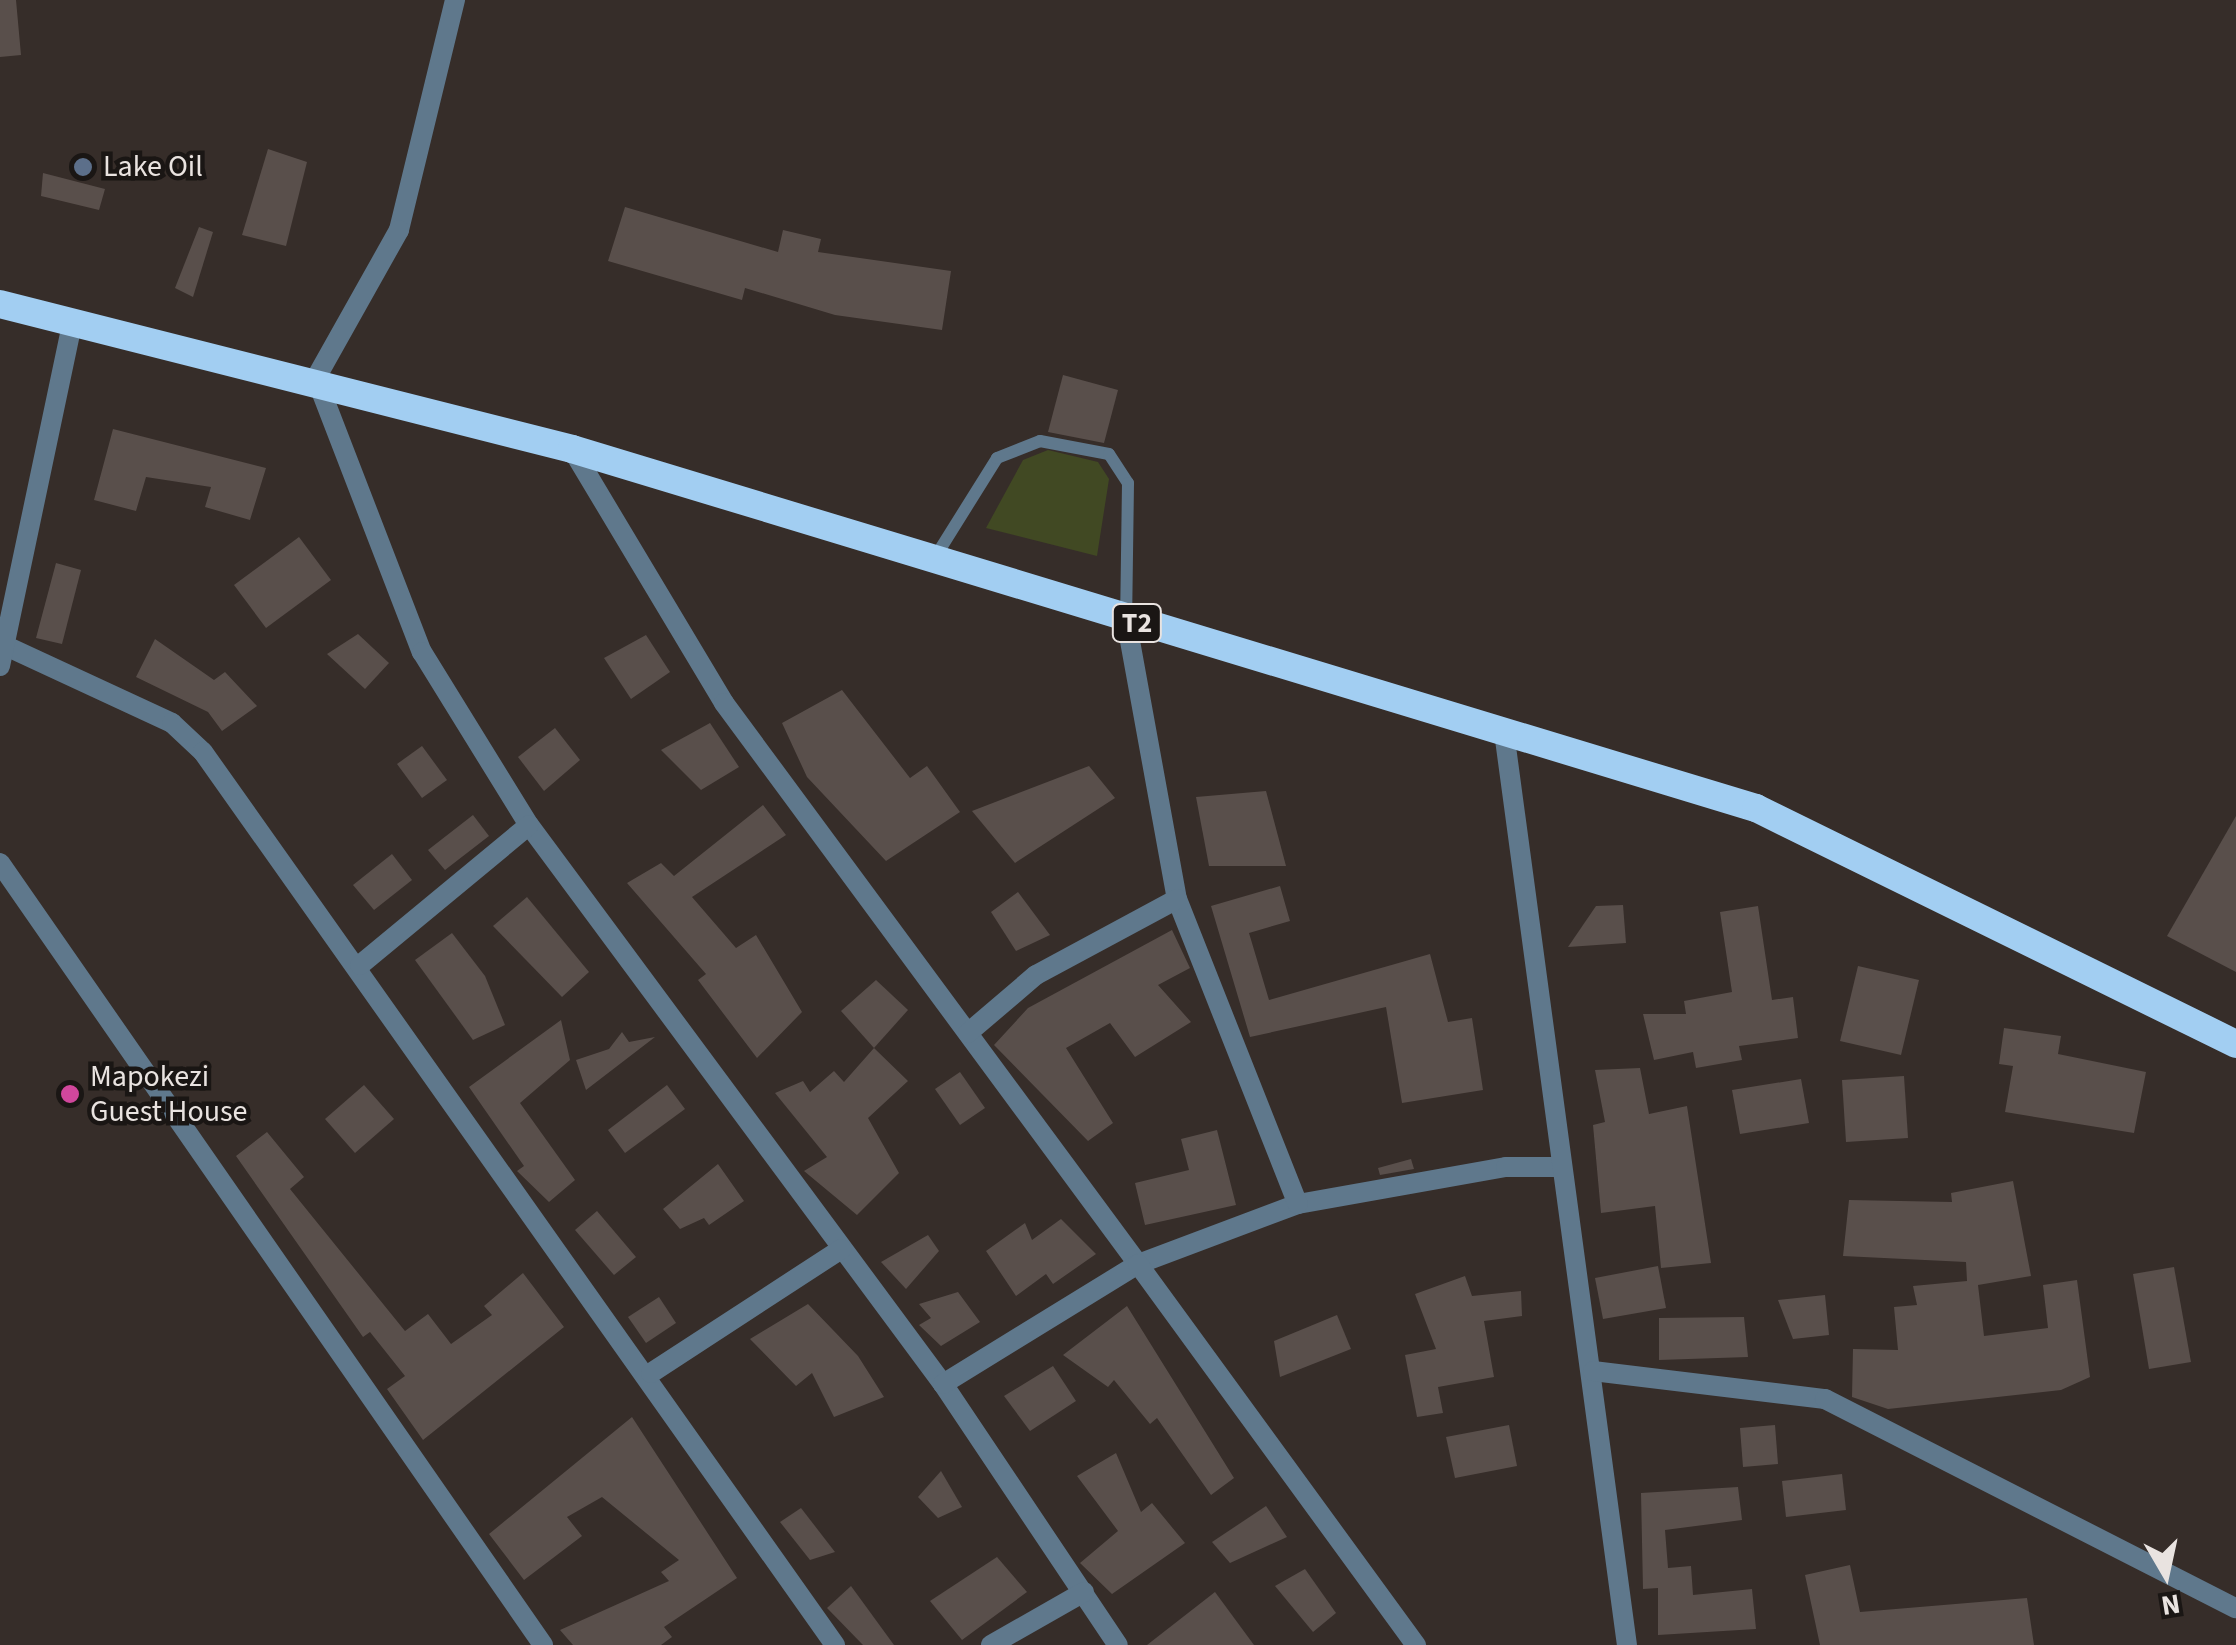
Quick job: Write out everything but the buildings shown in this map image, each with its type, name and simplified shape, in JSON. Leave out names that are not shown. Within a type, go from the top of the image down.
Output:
[{"type":"highway","name":"T2","points":[[0,304],[316,378],[572,449],[1756,808],[2236,1044]]},
{"type":"street","points":[[455,0],[398,230],[316,378],[422,652],[529,825],[942,1384],[1118,1645]]},
{"type":"street","points":[[72,322],[2,656],[172,723],[204,752],[360,964],[650,1374],[834,1645]]},
{"type":"street","points":[[572,449],[724,703],[1416,1645]]},
{"type":"street","points":[[1126,619],[1176,899],[1298,1204]]},
{"type":"street","points":[[1504,732],[1561,1167],[1593,1371],[1626,1645]]},
{"type":"street","points":[[360,964],[529,825]]},
{"type":"street","points":[[0,863],[543,1645]]},
{"type":"street","points":[[968,1034],[1036,975],[1176,899]]},
{"type":"street","points":[[942,1384],[1138,1264],[1298,1204],[1506,1167],[1561,1167]]},
{"type":"street","points":[[650,1374],[841,1249]]},
{"type":"street","points":[[1593,1371],[1825,1399],[2236,1608]]},
{"type":"street","points":[[991,1645],[1084,1592]]},
{"type":"lane","points":[[933,561],[997,458],[1040,441],[1109,454],[1128,483],[1126,619]]},
{"type":"green space","points":[[1048,450],[1098,462],[1109,479],[1097,556],[986,528],[1023,460]]},
{"type":"place","name":"Lake Oil","points":[[83,167]]},
{"type":"place","name":"Mapokezi Guest House","points":[[70,1094]]}]
